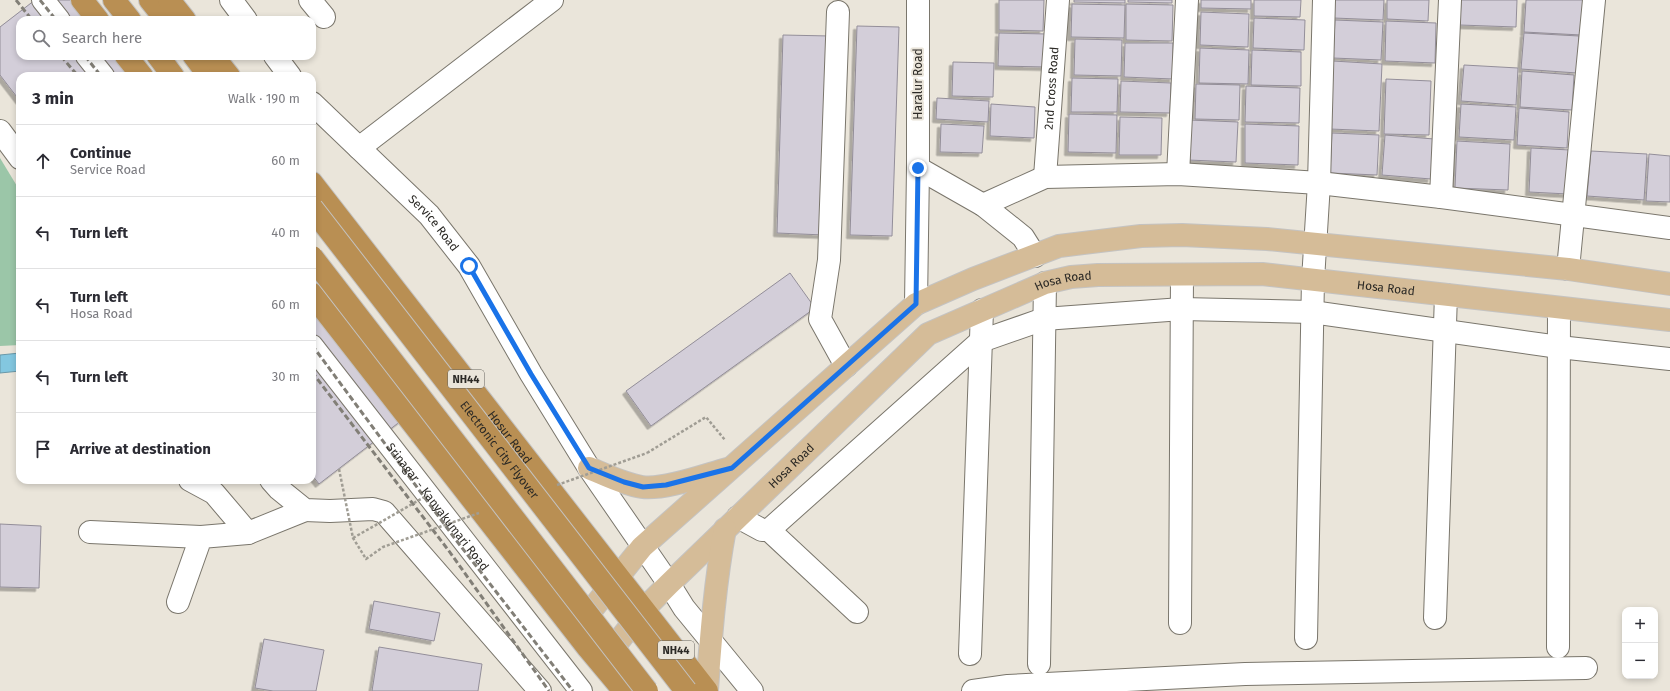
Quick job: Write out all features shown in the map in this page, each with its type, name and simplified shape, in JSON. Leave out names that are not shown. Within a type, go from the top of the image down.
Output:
[{"type":"highway","points":[[82,0],[95,16]]},
{"type":"highway","points":[[114,0],[127,16]]},
{"type":"highway","points":[[150,0],[163,16]]},
{"type":"highway","points":[[169,0],[182,16]]},
{"type":"highway","points":[[129,60],[139,72]]},
{"type":"highway","points":[[161,60],[170,72]]},
{"type":"highway","points":[[197,60],[206,72]]},
{"type":"highway","points":[[216,60],[226,72]]},
{"type":"highway","name":"Hosur Road","points":[[316,188],[619,575],[700,691]]},
{"type":"highway","name":"Electronic City Flyover","points":[[316,213],[700,691]]},
{"type":"highway","points":[[316,262],[647,691]]},
{"type":"highway","points":[[316,299],[574,630],[624,691]]},
{"type":"main road","points":[[574,630],[642,548],[916,304],[972,279],[1059,246],[1141,236],[1182,235],[1267,239],[1316,246],[1568,269],[1670,284]]},
{"type":"main road","name":"Hosa Road","points":[[601,663],[644,610],[669,584],[928,334],[1044,283],[1071,277],[1098,275],[1151,273],[1182,275],[1262,274],[1670,320]]},
{"type":"main road","points":[[589,468],[624,482],[643,487],[666,485],[736,463]]},
{"type":"main road","points":[[700,691],[710,640],[717,574],[732,523]]},
{"type":"street","points":[[43,0],[56,16]]},
{"type":"street","points":[[231,0],[243,16]]},
{"type":"street","points":[[310,0],[324,17]]},
{"type":"street","points":[[359,148],[552,0]]},
{"type":"street","name":"Haralur Road","points":[[916,304],[918,0]]},
{"type":"street","name":"2nd Cross Road","points":[[1045,177],[1058,0]]},
{"type":"street","points":[[1178,174],[1187,0]]},
{"type":"street","points":[[1306,638],[1312,312],[1319,183],[1324,0]]},
{"type":"street","points":[[1441,197],[1450,0]]},
{"type":"street","points":[[1568,269],[1594,0]]},
{"type":"street","points":[[838,12],[828,260],[820,319],[846,366]]},
{"type":"street","points":[[90,60],[99,72]]},
{"type":"street","points":[[278,60],[287,72]]},
{"type":"street","name":"Service Road","points":[[316,107],[429,215],[469,266],[531,374],[589,468],[642,548],[669,584],[684,608],[752,691]]},
{"type":"street","points":[[0,131],[16,153]]},
{"type":"street","points":[[918,168],[983,205],[1022,237],[1035,256]]},
{"type":"street","points":[[983,205],[1045,177],[1178,174],[1319,183],[1441,197],[1670,228]]},
{"type":"street","points":[[1180,623],[1182,275]]},
{"type":"street","points":[[1039,664],[1044,283]]},
{"type":"street","points":[[1435,618],[1446,295]]},
{"type":"street","points":[[1558,647],[1559,308]]},
{"type":"street","points":[[732,523],[762,530],[769,530],[981,341],[1044,319],[1182,309],[1312,312],[1559,347],[1670,359]]},
{"type":"street","points":[[970,654],[982,310]]},
{"type":"street","name":"Srinagar - Kanyakumari Road","points":[[316,351],[581,691]]},
{"type":"street","points":[[197,484],[214,493],[248,533]]},
{"type":"street","points":[[275,484],[305,510]]},
{"type":"street","points":[[90,532],[201,537],[248,533],[305,510],[330,512],[373,509],[384,512],[540,691]]},
{"type":"street","points":[[769,530],[857,612]]},
{"type":"street","points":[[178,602],[201,537]]},
{"type":"street","points":[[973,691],[1008,686],[1245,674],[1586,668]]},
{"type":"path","points":[[552,487],[647,453],[706,416],[736,463]]},
{"type":"path","points":[[339,469],[353,538],[366,559],[383,547],[486,510]]},
{"type":"path","points":[[353,538],[428,495]]},
{"type":"green space","points":[[0,158],[16,184],[16,345],[0,346]]},
{"type":"water","points":[[16,353],[16,371],[0,373],[0,355]]},
{"type":"building","points":[[35,0],[80,0],[93,16],[16,16],[16,60],[127,60],[136,72],[16,72],[16,96],[0,75],[0,27]]},
{"type":"building","points":[[999,0],[1044,0],[1043,31],[999,30]]},
{"type":"building","points":[[1074,0],[1125,0],[1125,3],[1074,2]]},
{"type":"building","points":[[1128,0],[1172,0],[1172,3],[1128,2]]},
{"type":"building","points":[[1201,0],[1251,0],[1251,9],[1201,8]]},
{"type":"building","points":[[1254,0],[1301,0],[1300,17],[1254,16]]},
{"type":"building","points":[[1335,0],[1384,0],[1383,20],[1334,18]]},
{"type":"building","points":[[1387,0],[1429,0],[1428,21],[1387,19]]},
{"type":"building","points":[[1461,0],[1517,0],[1516,27],[1460,25]]},
{"type":"building","points":[[1526,0],[1584,0],[1581,35],[1524,32]]},
{"type":"building","points":[[1072,4],[1125,5],[1124,38],[1071,37]]},
{"type":"building","points":[[1126,4],[1173,5],[1172,41],[1126,40]]},
{"type":"building","points":[[1201,12],[1249,14],[1248,47],[1200,45]]},
{"type":"building","points":[[1254,18],[1305,20],[1304,50],[1253,48]]},
{"type":"building","points":[[1335,20],[1383,22],[1381,60],[1333,58]]},
{"type":"building","points":[[1386,21],[1436,23],[1435,63],[1385,61]]},
{"type":"building","points":[[857,26],[899,27],[892,236],[850,235]]},
{"type":"building","points":[[999,33],[1047,34],[1046,67],[998,66]]},
{"type":"building","points":[[1524,33],[1579,36],[1577,73],[1521,69]]},
{"type":"building","points":[[783,35],[830,36],[824,235],[777,233]]},
{"type":"building","points":[[1075,39],[1122,40],[1121,76],[1074,75]]},
{"type":"building","points":[[1125,43],[1173,43],[1173,79],[1124,77]]},
{"type":"building","points":[[1200,48],[1249,50],[1248,84],[1199,83]]},
{"type":"building","points":[[1252,50],[1301,52],[1301,86],[1251,85]]},
{"type":"building","points":[[1333,61],[1382,64],[1379,131],[1330,129]]},
{"type":"building","points":[[953,62],[994,63],[993,97],[952,96]]},
{"type":"building","points":[[1464,65],[1518,68],[1516,105],[1461,101]]},
{"type":"building","points":[[1522,71],[1574,75],[1572,110],[1520,107]]},
{"type":"building","points":[[1072,78],[1118,79],[1117,112],[1071,112]]},
{"type":"building","points":[[1386,79],[1431,81],[1429,135],[1384,134]]},
{"type":"building","points":[[1121,81],[1171,83],[1170,113],[1120,112]]},
{"type":"building","points":[[1196,84],[1240,85],[1239,120],[1195,119]]},
{"type":"building","points":[[1246,86],[1300,88],[1299,123],[1245,122]]},
{"type":"building","points":[[937,98],[989,101],[988,122],[936,119]]},
{"type":"building","points":[[991,104],[1035,107],[1034,138],[990,136]]},
{"type":"building","points":[[1461,104],[1516,107],[1514,140],[1459,137]]},
{"type":"building","points":[[1519,108],[1569,112],[1567,148],[1517,145]]},
{"type":"building","points":[[1069,114],[1117,115],[1116,153],[1068,152]]},
{"type":"building","points":[[1120,117],[1162,118],[1161,155],[1119,155]]},
{"type":"building","points":[[1189,120],[1238,122],[1236,162],[1188,160]]},
{"type":"building","points":[[941,124],[984,126],[982,153],[940,152]]},
{"type":"building","points":[[1245,124],[1299,126],[1298,165],[1245,163]]},
{"type":"building","points":[[1332,133],[1379,135],[1377,175],[1330,173]]},
{"type":"building","points":[[1385,135],[1434,139],[1431,179],[1382,175]]},
{"type":"building","points":[[1457,141],[1510,144],[1508,190],[1455,188]]},
{"type":"building","points":[[1531,148],[1570,150],[1568,194],[1529,192]]},
{"type":"building","points":[[1591,151],[1647,154],[1644,200],[1587,196]]},
{"type":"building","points":[[1649,154],[1670,156],[1670,202],[1646,201]]},
{"type":"building","points":[[790,273],[815,308],[651,426],[626,391]]},
{"type":"building","points":[[316,302],[406,417],[319,484],[316,480]]},
{"type":"building","points":[[0,524],[41,526],[39,588],[0,587]]},
{"type":"building","points":[[374,601],[440,613],[434,641],[369,629]]},
{"type":"building","points":[[264,639],[324,650],[316,691],[273,691],[255,688]]},
{"type":"building","points":[[379,647],[482,664],[478,691],[372,691]]},
{"type":"railway","points":[[16,0],[29,16]]},
{"type":"railway","points":[[40,0],[53,16]]},
{"type":"railway","points":[[64,60],[75,72]]},
{"type":"railway","points":[[88,60],[98,72]]},
{"type":"railway","points":[[316,350],[456,540],[573,691]]},
{"type":"railway","points":[[316,377],[449,551],[549,691]]},
{"type":"route","points":[[469,266],[531,374],[589,468],[624,482],[643,487],[666,485],[732,468],[916,304],[918,168]]}]
